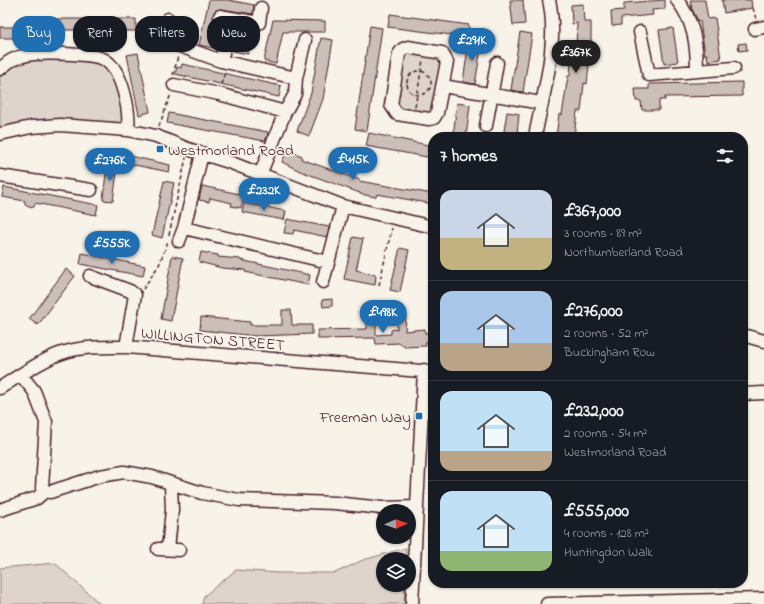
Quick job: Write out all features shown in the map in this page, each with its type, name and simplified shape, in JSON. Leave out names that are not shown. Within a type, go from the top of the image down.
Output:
[{"type":"street","points":[[536,132],[552,46],[552,13],[550,0]]},
{"type":"street","points":[[677,0],[687,12],[697,48],[697,71]]},
{"type":"street","points":[[224,62],[226,17],[259,23],[261,8]]},
{"type":"street","points":[[640,32],[649,75],[734,68]]},
{"type":"street","points":[[260,174],[285,112],[295,94],[296,78],[305,40]]},
{"type":"street","points":[[408,47],[425,50],[442,53],[447,62],[437,113],[434,118],[429,119],[397,114],[391,105],[399,54],[403,49],[408,47]]},
{"type":"street","points":[[196,52],[224,62],[296,78]]},
{"type":"street","points":[[0,69],[10,60],[26,55],[71,54],[95,56],[106,60],[115,70],[121,83],[129,117],[128,130]]},
{"type":"street","points":[[486,126],[497,63]]},
{"type":"street","points":[[174,85],[219,94],[285,112]]},
{"type":"street","points":[[442,86],[541,103]]},
{"type":"street","points":[[0,134],[31,126],[60,125],[128,130],[156,136],[202,154],[230,162],[342,206],[428,226]]},
{"type":"street","points":[[174,241],[184,228],[202,154]]},
{"type":"street","points":[[0,176],[85,185]]},
{"type":"street","points":[[323,282],[342,206]]},
{"type":"street","points":[[184,228],[328,262]]},
{"type":"street","points":[[90,276],[130,291],[135,295],[126,347]]},
{"type":"street","points":[[748,336],[764,341]]},
{"type":"street","name":"WILLINGTON STREET","points":[[0,388],[21,374],[61,353],[89,348],[126,347],[428,371]]},
{"type":"street","points":[[21,374],[34,391],[46,422],[42,488],[45,491]]},
{"type":"street","points":[[416,507],[428,381]]},
{"type":"street","points":[[748,394],[764,393]]},
{"type":"street","points":[[0,510],[36,498],[45,491],[55,491],[100,476],[124,472],[152,477],[171,485],[238,500],[335,503],[376,507]]},
{"type":"street","points":[[168,549],[172,510],[171,485]]},
{"type":"street","points":[[412,604],[414,544]]},
{"type":"street","points":[[547,604],[764,599]]},
{"type":"path","points":[[413,116],[425,50]]},
{"type":"path","points":[[219,94],[224,62]]},
{"type":"path","points":[[421,72],[429,77],[430,86],[425,93],[417,95],[409,90],[407,82],[412,74],[421,72]]},
{"type":"path","points":[[135,295],[143,290],[174,241],[188,149]]},
{"type":"path","points":[[379,285],[394,219]]},
{"type":"shaded area","points":[[408,52],[439,56],[443,62],[432,114],[399,109],[397,106],[404,56]]},
{"type":"shaded area","points":[[95,56],[115,70],[128,130],[90,128],[0,134],[0,69],[10,60]]},
{"type":"shaded area","points":[[406,548],[406,552],[392,552]]},
{"type":"shaded area","points":[[376,556],[376,592],[405,592],[404,604],[202,604],[204,596],[236,570],[278,573],[335,573],[363,560]]},
{"type":"shaded area","points":[[55,563],[100,604],[0,604],[0,568]]},
{"type":"building","points":[[209,0],[228,0],[254,5],[253,14],[221,9],[215,11],[214,16],[207,16],[207,47],[199,45]]},
{"type":"building","points":[[510,0],[523,0],[525,24],[513,25]]},
{"type":"building","points":[[665,0],[665,9],[652,10],[653,15],[621,18],[621,25],[612,26],[611,11],[624,10],[624,3]]},
{"type":"building","points":[[690,0],[705,0],[708,19],[715,18],[721,59],[708,61],[707,54],[705,55],[700,21],[698,21],[692,9]]},
{"type":"building","points":[[722,0],[751,0],[752,8],[724,13]]},
{"type":"building","points":[[583,4],[584,22],[591,22],[591,46],[594,46],[594,54],[590,54],[587,84],[584,83],[581,111],[577,111],[575,132],[557,132],[559,114],[562,115],[568,76],[570,76],[572,48],[576,48],[577,23],[572,24],[571,5]]},
{"type":"building","points":[[390,14],[469,25],[468,37],[388,27]]},
{"type":"building","points":[[65,19],[73,19],[73,30],[65,30]]},
{"type":"building","points":[[127,19],[135,19],[135,31],[127,31]]},
{"type":"building","points":[[273,20],[325,21],[325,32],[283,32],[276,64],[264,61]]},
{"type":"building","points":[[370,26],[382,28],[367,131],[355,129]]},
{"type":"building","points":[[0,27],[12,27],[12,38],[0,38]]},
{"type":"building","points":[[673,28],[678,62],[664,64],[659,30]]},
{"type":"building","points":[[520,32],[532,34],[523,92],[511,90]]},
{"type":"building","points":[[321,38],[333,40],[323,99],[309,136],[297,131],[311,93]]},
{"type":"building","points":[[469,41],[482,43],[475,84],[463,82]]},
{"type":"building","points":[[746,43],[747,50],[739,51],[738,44]]},
{"type":"building","points":[[238,52],[248,52],[248,54]]},
{"type":"building","points":[[138,53],[150,112],[139,115],[127,55]]},
{"type":"building","points":[[182,64],[281,86],[279,97],[175,74],[177,67],[181,68]]},
{"type":"building","points":[[742,82],[742,96],[665,97],[665,100],[659,100],[659,110],[642,110],[641,101],[636,101],[635,89],[649,89],[649,84]]},
{"type":"building","points":[[457,103],[470,105],[467,132],[454,132]]},
{"type":"building","points":[[507,112],[519,114],[517,132],[504,132]]},
{"type":"building","points":[[169,113],[268,132],[265,141],[167,123]]},
{"type":"building","points":[[369,133],[428,145],[428,157],[366,146]]},
{"type":"building","points":[[287,150],[302,156],[301,159],[360,180],[359,181],[428,193],[428,203],[377,194],[376,197],[360,194],[300,171],[282,162]]},
{"type":"building","points":[[117,153],[170,165],[169,172],[115,161]]},
{"type":"building","points":[[107,164],[118,165],[113,201],[103,200]]},
{"type":"building","points":[[164,181],[174,183],[162,238],[152,235]]},
{"type":"building","points":[[202,186],[244,195],[241,208],[231,206],[232,203],[210,198],[209,202],[199,200]]},
{"type":"building","points":[[4,187],[98,205],[96,215],[35,203],[34,207],[25,205],[25,201],[2,197]]},
{"type":"building","points":[[244,203],[286,211],[284,220],[242,212]]},
{"type":"building","points":[[287,219],[329,227],[327,237],[294,230],[293,234],[284,233]]},
{"type":"building","points":[[353,237],[363,239],[356,270],[376,275],[375,285],[344,279]]},
{"type":"building","points":[[400,248],[409,250],[400,292],[390,290]]},
{"type":"building","points":[[201,252],[218,255],[218,257],[240,259],[310,275],[308,285],[245,272],[245,270],[222,268],[199,262]]},
{"type":"building","points":[[82,253],[145,266],[143,276],[80,264]]},
{"type":"building","points":[[172,256],[183,258],[171,321],[161,319]]},
{"type":"building","points":[[66,269],[75,276],[38,325],[29,319]]},
{"type":"building","points":[[332,299],[332,306],[323,307],[322,300]]},
{"type":"building","points":[[282,310],[291,310],[292,325],[312,325],[312,334],[256,336],[200,330],[201,317],[250,322],[250,325],[282,325]]},
{"type":"building","points":[[397,314],[406,314],[405,331],[425,329],[425,333],[428,333],[428,342],[426,342],[426,346],[404,347],[404,345],[401,345],[400,343],[376,344],[375,338],[318,339],[318,330],[367,329],[367,320],[376,320],[376,335],[391,334],[391,330],[397,329]]},
{"type":"place","name":"Westmorland Road","points":[[160,149]]},
{"type":"place","name":"Freeman Way","points":[[419,416]]}]
